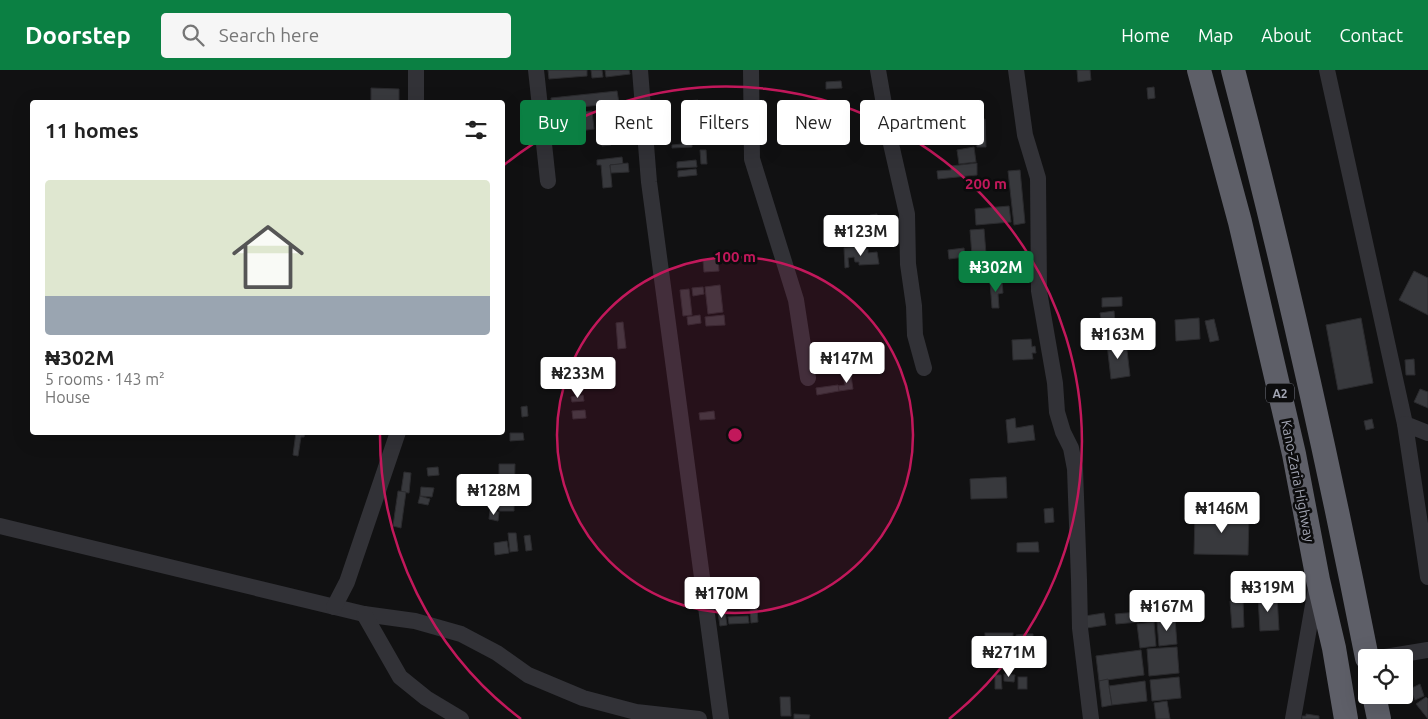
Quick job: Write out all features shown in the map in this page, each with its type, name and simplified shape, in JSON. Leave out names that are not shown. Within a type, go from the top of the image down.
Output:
[{"type":"highway","name":"Kano-Zaria Highway","points":[[1199,70],[1240,222],[1294,454],[1318,580],[1334,648],[1346,719]]},
{"type":"highway","name":"A2","points":[[1233,70],[1288,286],[1336,502],[1365,649]]},
{"type":"highway","points":[[1376,704],[1379,719]]},
{"type":"street","points":[[416,70],[416,100]]},
{"type":"street","points":[[536,70],[548,181]]},
{"type":"street","points":[[640,70],[649,182],[721,719]]},
{"type":"street","points":[[751,70],[752,159],[796,300],[808,378]]},
{"type":"street","points":[[878,70],[907,214],[908,264],[914,306],[915,336],[924,368]]},
{"type":"street","points":[[1016,70],[1025,135],[1038,178],[1039,291],[1055,383],[1057,412],[1063,432],[1071,448],[1075,469],[1080,580],[1080,628],[1091,719]]},
{"type":"street","points":[[1327,70],[1405,424],[1428,577]]},
{"type":"street","points":[[1405,424],[1428,433]]},
{"type":"street","points":[[334,607],[347,582],[397,435]]},
{"type":"street","points":[[0,526],[364,614],[415,621],[461,634],[497,653],[528,675],[582,698],[636,712],[698,719]]},
{"type":"street","points":[[1293,719],[1318,580]]},
{"type":"street","points":[[364,614],[400,676],[426,698],[461,719]]},
{"type":"street","points":[[1413,652],[1428,650]]},
{"type":"building","points":[[548,70],[587,70],[587,76],[549,79]]},
{"type":"building","points":[[591,70],[602,70],[603,77],[592,78]]},
{"type":"building","points":[[605,70],[629,70],[630,74],[606,77]]},
{"type":"building","points":[[1077,70],[1090,70],[1091,80],[1078,82]]},
{"type":"building","points":[[841,81],[842,88],[826,89],[826,82]]},
{"type":"building","points":[[1154,87],[1155,98],[1148,99],[1147,88]]},
{"type":"building","points":[[371,88],[399,89],[399,100],[371,100]]},
{"type":"building","points":[[617,91],[618,100],[596,100],[596,105],[586,106],[586,100],[551,100],[551,98]]},
{"type":"building","points":[[592,111],[594,129],[586,130],[586,112]]},
{"type":"building","points":[[984,119],[986,147],[977,147],[977,145],[984,145]]},
{"type":"building","points":[[672,145],[692,145],[692,147],[672,148]]},
{"type":"building","points":[[974,147],[976,162],[959,164],[957,150]]},
{"type":"building","points":[[700,150],[706,150],[707,164],[701,164]]},
{"type":"building","points":[[622,157],[623,164],[610,165],[612,187],[603,188],[601,165],[597,165],[597,160]]},
{"type":"building","points":[[696,160],[697,167],[677,168],[677,162]]},
{"type":"building","points":[[628,163],[629,172],[611,173],[610,165]]},
{"type":"building","points":[[977,163],[977,175],[938,179],[937,171],[951,170],[951,166]]},
{"type":"building","points":[[696,169],[697,175],[678,177],[678,171]]},
{"type":"building","points":[[1020,170],[1025,223],[1014,225],[1008,171]]},
{"type":"building","points":[[1009,206],[1011,222],[976,225],[975,209]]},
{"type":"building","points":[[877,214],[878,226],[871,226],[870,215]]},
{"type":"building","points":[[837,216],[845,216],[845,228],[838,228]]},
{"type":"building","points":[[866,220],[867,227],[850,230],[849,223]]},
{"type":"building","points":[[984,229],[986,254],[972,256],[970,230]]},
{"type":"building","points":[[858,234],[859,240],[840,242],[839,236]]},
{"type":"building","points":[[857,247],[857,250],[868,249],[868,253],[877,252],[879,264],[859,265],[859,262],[855,262],[854,257],[848,258],[849,267],[845,268],[844,248]]},
{"type":"building","points":[[964,248],[965,257],[949,259],[948,250]]},
{"type":"building","points":[[718,259],[719,271],[704,272],[703,260]]},
{"type":"building","points":[[1414,271],[1428,278],[1428,315],[1399,300]]},
{"type":"building","points":[[1002,281],[1003,293],[998,294],[999,308],[992,308],[990,282]]},
{"type":"building","points":[[720,285],[723,312],[708,314],[705,287]]},
{"type":"building","points":[[703,287],[704,294],[693,296],[692,288]]},
{"type":"building","points":[[689,289],[692,315],[683,316],[680,290]]},
{"type":"building","points":[[1122,297],[1122,306],[1102,307],[1102,298]]},
{"type":"building","points":[[1114,311],[1115,322],[1102,324],[1100,313]]},
{"type":"building","points":[[700,315],[701,323],[688,325],[687,317]]},
{"type":"building","points":[[724,315],[725,325],[706,326],[705,317]]},
{"type":"building","points":[[1199,318],[1200,339],[1176,341],[1175,320]]},
{"type":"building","points":[[1361,318],[1373,383],[1338,390],[1326,325]]},
{"type":"building","points":[[1214,319],[1219,340],[1210,342],[1205,321]]},
{"type":"building","points":[[623,322],[626,348],[618,349],[616,323]]},
{"type":"building","points":[[1031,339],[1032,347],[1035,346],[1036,353],[1032,353],[1033,359],[1013,360],[1012,340]]},
{"type":"building","points":[[1126,342],[1130,376],[1111,379],[1107,344]]},
{"type":"building","points":[[1414,359],[1415,375],[1406,375],[1405,360]]},
{"type":"building","points":[[851,376],[853,389],[839,391],[838,386],[845,385],[843,377]]},
{"type":"building","points":[[838,385],[839,391],[817,395],[816,388]]},
{"type":"building","points":[[1420,389],[1428,392],[1428,408],[1414,402]]},
{"type":"building","points":[[583,395],[584,401],[572,402],[571,397]]},
{"type":"building","points":[[527,406],[528,416],[522,417],[521,407]]},
{"type":"building","points":[[585,410],[586,418],[573,419],[572,411]]},
{"type":"building","points":[[714,411],[715,419],[700,420],[699,413]]},
{"type":"building","points":[[1015,418],[1016,428],[1033,425],[1035,440],[1008,443],[1006,420]]},
{"type":"building","points":[[1372,419],[1374,428],[1366,430],[1364,421]]},
{"type":"building","points":[[510,433],[523,433],[524,440],[510,441]]},
{"type":"building","points":[[296,435],[304,435],[304,437],[301,437],[298,456],[293,455]]},
{"type":"building","points":[[499,464],[515,464],[514,511],[499,511]]},
{"type":"building","points":[[438,467],[439,475],[428,476],[427,468]]},
{"type":"building","points":[[404,472],[411,473],[409,493],[401,492]]},
{"type":"building","points":[[1006,477],[1007,498],[971,499],[970,479]]},
{"type":"building","points":[[421,487],[434,488],[432,497],[420,496]]},
{"type":"building","points":[[398,491],[406,492],[401,528],[393,526]]},
{"type":"building","points":[[420,496],[430,499],[428,505],[418,503]]},
{"type":"building","points":[[1053,508],[1054,522],[1045,523],[1044,509]]},
{"type":"building","points":[[490,510],[499,512],[498,521],[489,519]]},
{"type":"building","points":[[1195,514],[1249,515],[1248,555],[1194,554]]},
{"type":"building","points":[[508,533],[516,533],[518,551],[510,552]]},
{"type":"building","points":[[530,535],[532,550],[526,551],[524,536]]},
{"type":"building","points":[[507,541],[509,553],[495,555],[494,543]]},
{"type":"building","points":[[1038,542],[1039,552],[1017,552],[1017,543]]},
{"type":"building","points":[[1277,595],[1279,630],[1260,631],[1258,596]]},
{"type":"building","points":[[1243,600],[1244,627],[1232,628],[1230,601]]},
{"type":"building","points":[[1157,606],[1158,618],[1142,621],[1140,609]]},
{"type":"building","points":[[757,609],[758,622],[751,623],[750,610]]},
{"type":"building","points":[[725,612],[727,625],[720,626],[718,613]]},
{"type":"building","points":[[1138,612],[1139,622],[1116,624],[1115,614]]},
{"type":"building","points":[[1104,613],[1106,625],[1087,628],[1085,616]]},
{"type":"building","points":[[748,616],[749,623],[729,624],[728,617]]},
{"type":"building","points":[[1175,619],[1177,644],[1159,646],[1157,621]]},
{"type":"building","points":[[1154,622],[1156,646],[1140,648],[1137,624]]},
{"type":"building","points":[[985,633],[1013,633],[1013,648],[985,648]]},
{"type":"building","points":[[1025,634],[1026,661],[986,662],[986,652],[1017,651],[1016,635]]},
{"type":"building","points":[[1025,634],[1033,634],[1033,648],[1026,648]]},
{"type":"building","points":[[1177,647],[1179,673],[1149,676],[1147,649]]},
{"type":"building","points":[[1141,650],[1144,675],[1099,681],[1096,656]]},
{"type":"building","points":[[1004,674],[1015,675],[1014,682],[1004,681]]},
{"type":"building","points":[[995,675],[1001,675],[1002,689],[995,689]]},
{"type":"building","points":[[1018,677],[1027,677],[1027,689],[1018,689]]},
{"type":"building","points":[[1179,677],[1181,698],[1152,701],[1150,680]]},
{"type":"building","points":[[1108,679],[1112,705],[1102,707],[1099,681]]},
{"type":"building","points":[[1145,681],[1147,701],[1112,705],[1109,686]]},
{"type":"building","points":[[1420,684],[1424,696],[1415,700],[1413,688]]},
{"type":"building","points":[[780,697],[790,697],[791,716],[781,716]]},
{"type":"building","points":[[1426,697],[1428,699],[1428,719],[1416,704]]},
{"type":"building","points":[[1167,701],[1170,719],[1156,719],[1154,703]]},
{"type":"building","points":[[794,714],[810,715],[809,719],[794,719]]},
{"type":"building","points":[[1306,714],[1319,716],[1319,719],[1302,719],[1302,716],[1306,716]]}]
